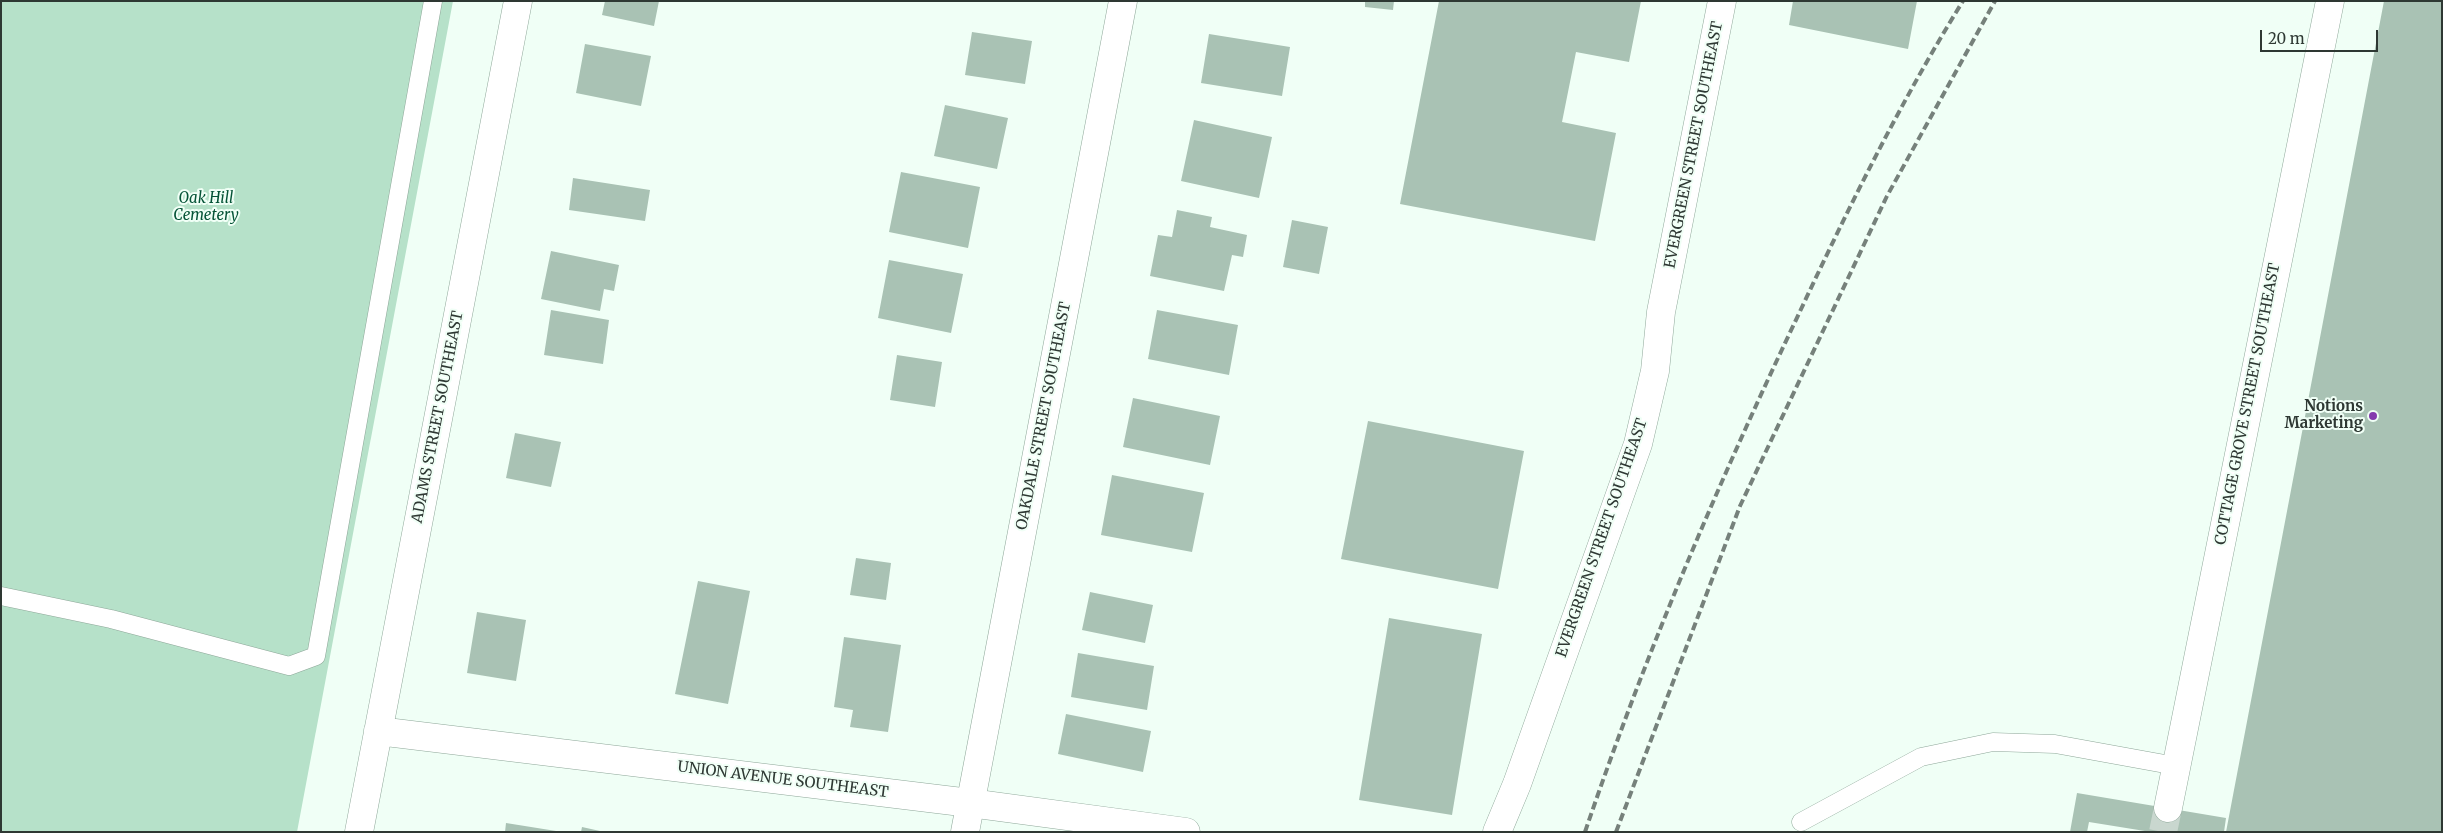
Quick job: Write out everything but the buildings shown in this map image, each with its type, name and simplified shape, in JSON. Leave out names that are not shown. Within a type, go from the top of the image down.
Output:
[{"type":"street","name":"ADAMS STREET SOUTHEAST","points":[[359,832],[518,1]]},
{"type":"street","name":"OAKDALE STREET SOUTHEAST","points":[[965,832],[1123,1]]},
{"type":"street","name":"EVERGREEN STREET SOUTHEAST","points":[[1497,832],[1517,784],[1638,444],[1655,371],[1661,312],[1722,1]]},
{"type":"street","name":"COTTAGE GROVE STREET SOUTHEAST","points":[[2168,808],[2330,1]]},
{"type":"street","name":"UNION AVENUE SOUTHEAST","points":[[378,731],[970,803],[1186,832]]},
{"type":"lane","points":[[1,596],[112,619],[289,666],[316,656],[432,1]]},
{"type":"lane","points":[[1801,822],[1921,757],[1993,742],[2055,744],[2176,766]]},
{"type":"green space","name":"Oak Hill Cemetery","points":[[1,1],[453,1],[297,832],[1,832]]},
{"type":"tunnel","points":[[2163,832],[2168,808]]},
{"type":"railway","points":[[1585,832],[1632,702],[1682,574],[1737,447],[1874,159],[1917,79],[1963,1]]},
{"type":"railway","points":[[1616,832],[1740,506],[1887,196],[1995,1]]},
{"type":"place","name":"Notions Marketing","points":[[2373,416]]}]
